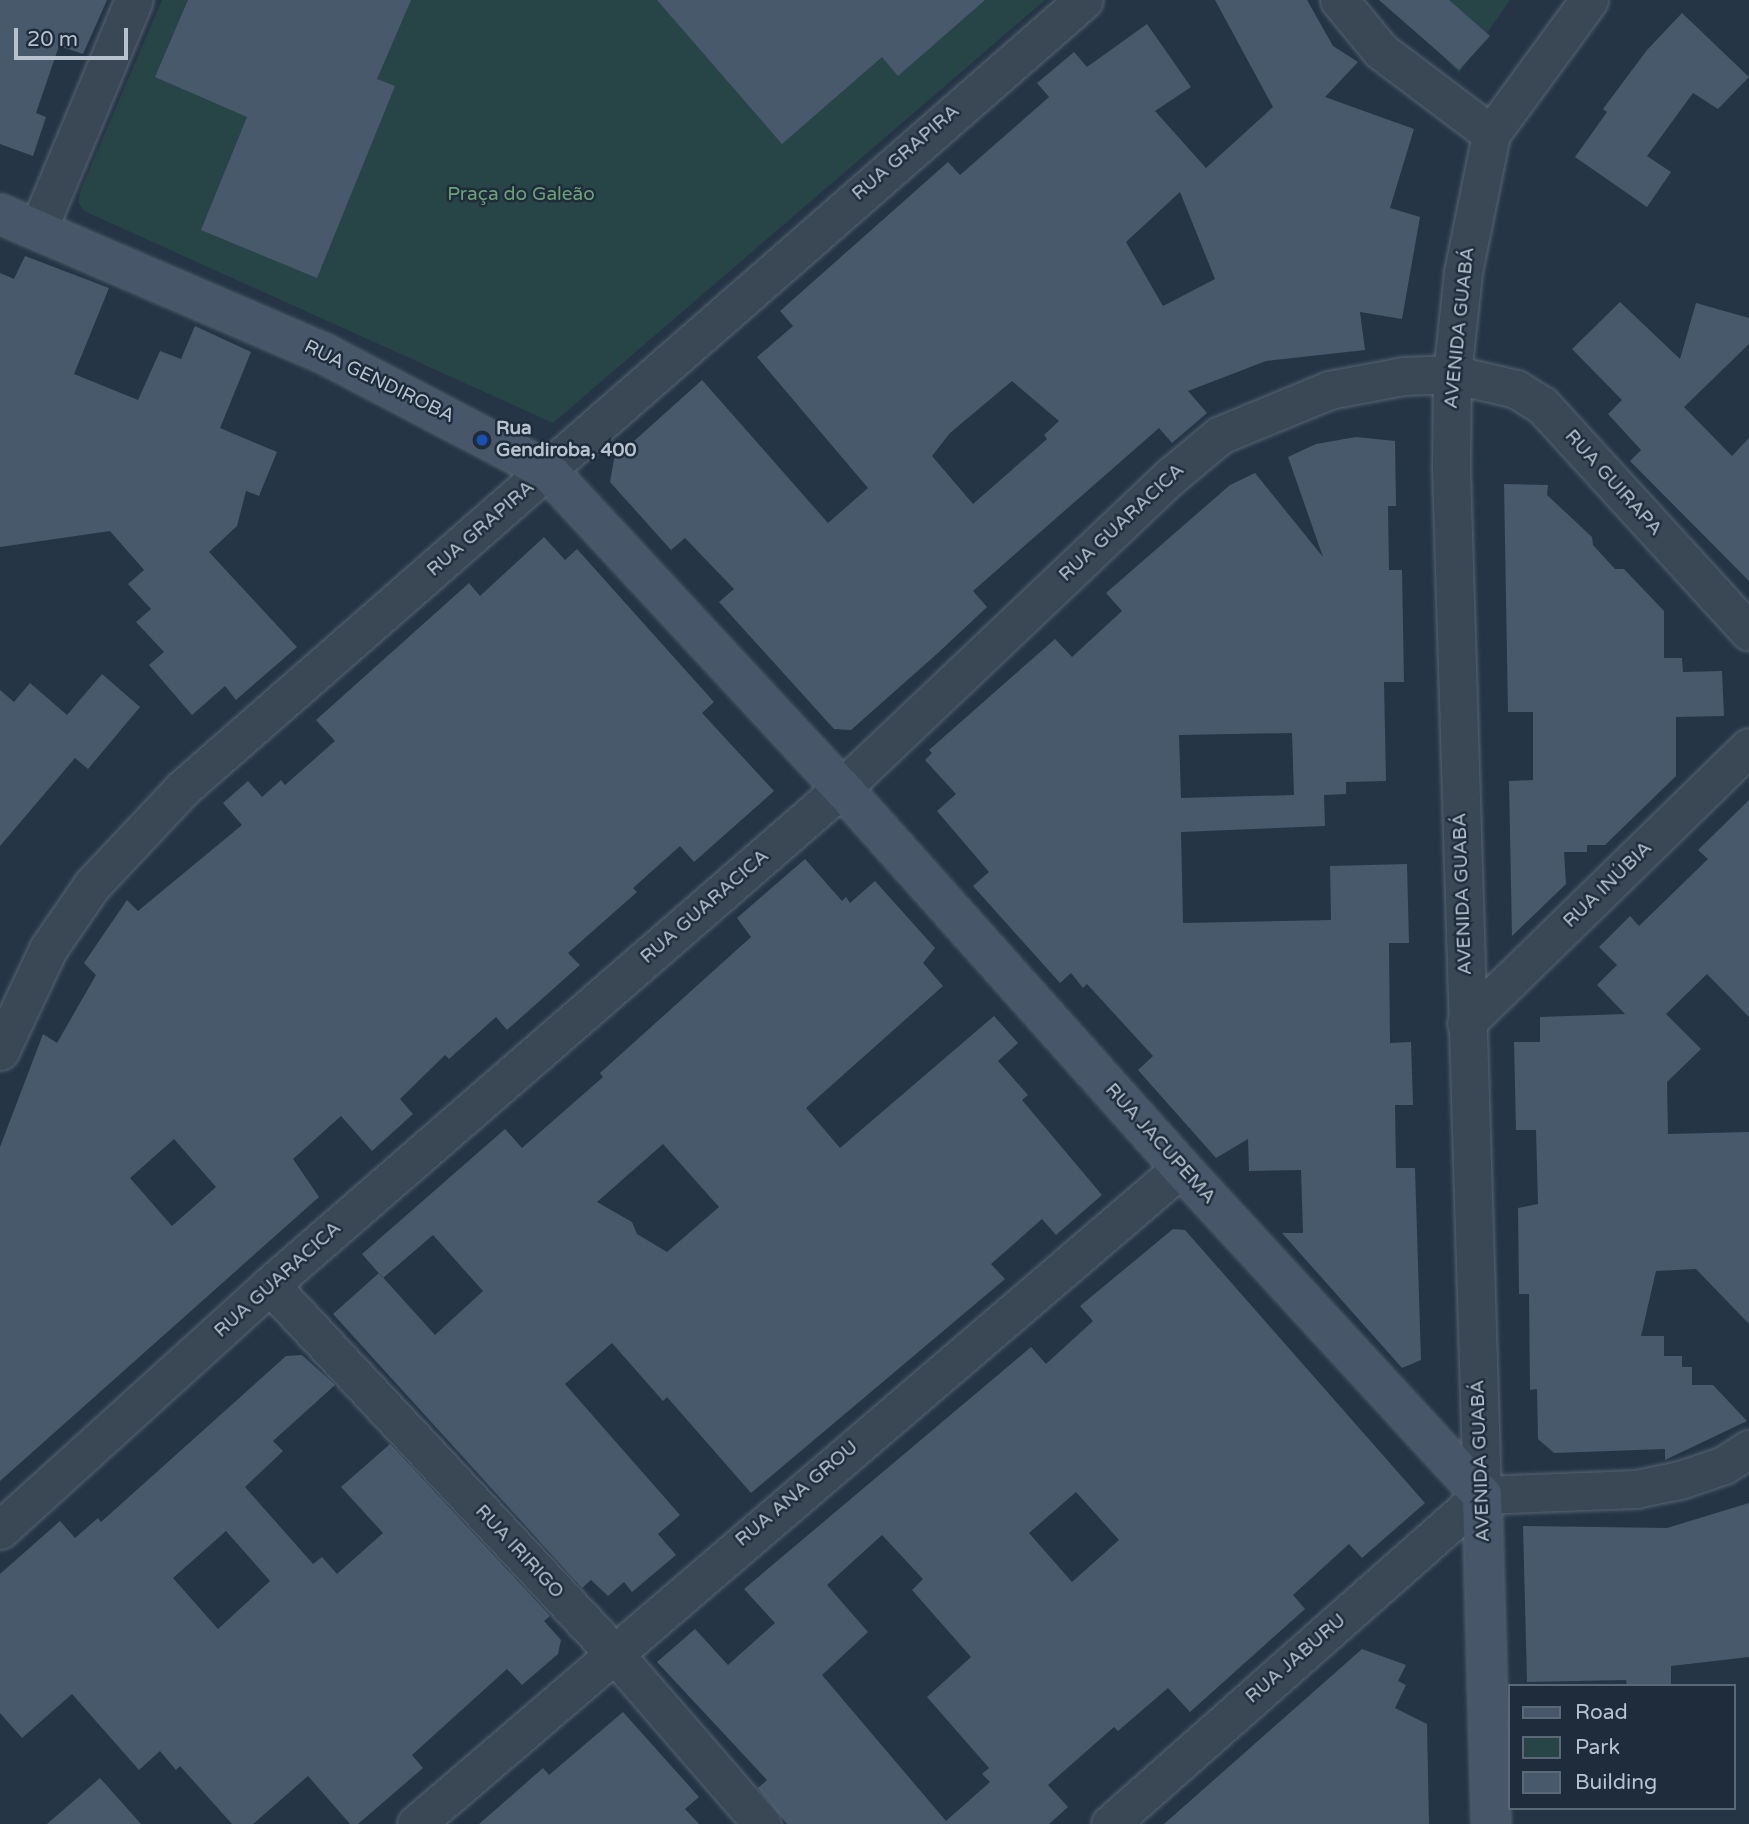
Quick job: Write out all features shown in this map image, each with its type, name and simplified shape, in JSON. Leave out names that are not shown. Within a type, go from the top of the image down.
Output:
[{"type":"street","points":[[38,229],[134,0]]},
{"type":"street","name":"RUA GRAPIRA","points":[[0,1051],[48,949],[84,896],[182,789],[1084,0]]},
{"type":"street","points":[[1339,0],[1381,51],[1491,134]]},
{"type":"street","name":"AVENIDA GUABÁ","points":[[1491,1824],[1466,1023],[1452,374],[1462,272],[1491,134],[1589,0]]},
{"type":"street","name":"RUA GENDIROBA","points":[[0,214],[323,353],[548,471],[842,788]]},
{"type":"street","name":"RUA GUIRAPA","points":[[1452,374],[1490,380],[1542,405],[1749,632]]},
{"type":"street","name":"RUA GUARACICA","points":[[4,1519],[842,788],[1171,475],[1220,435],[1329,390],[1403,376],[1452,374]]},
{"type":"street","name":"RUA INÚBIA","points":[[1466,1023],[1749,747]]},
{"type":"street","name":"RUA JACUPEMA","points":[[842,788],[1181,1168],[1482,1494]]},
{"type":"street","name":"RUA ANA GROU","points":[[416,1824],[612,1651],[1181,1168]]},
{"type":"street","name":"RUA IRIRIGO","points":[[270,1285],[612,1651],[762,1824]]},
{"type":"street","points":[[1482,1494],[1636,1489],[1691,1477],[1749,1449]]},
{"type":"street","name":"RUA JABURU","points":[[1110,1824],[1482,1494]]},
{"type":"green space","name":"Praça do Galeão","points":[[162,0],[1045,0],[553,423],[84,211],[78,202],[81,189]]},
{"type":"green space","points":[[1389,0],[1510,0],[1459,73]]},
{"type":"building","points":[[0,0],[107,0],[83,54],[59,46],[36,113],[46,117],[33,156],[0,144]]},
{"type":"building","points":[[188,0],[411,0],[377,79],[395,86],[317,278],[201,230],[247,117],[155,77]]},
{"type":"building","points":[[657,0],[985,0],[898,76],[882,57],[782,144]]},
{"type":"building","points":[[1215,0],[1307,0],[1333,46],[1358,62],[1325,97],[1414,129],[1390,208],[1420,217],[1402,319],[1360,312],[1365,350],[1266,361],[1188,391],[1207,413],[1172,443],[1159,428],[973,591],[987,607],[851,730],[834,729],[719,602],[734,589],[685,538],[671,550],[610,482],[614,459],[702,380],[828,523],[868,488],[757,357],[793,326],[780,311],[948,162],[960,175],[1049,97],[1037,83],[1074,52],[1087,67],[1147,24],[1191,87],[1155,111],[1206,168],[1273,107]],"holes":[[[1180,192],[1215,279],[1163,306],[1126,242]],[[1012,381],[1059,421],[1044,435],[1047,439],[973,504],[932,456],[950,433]]]},
{"type":"building","points":[[1379,0],[1449,0],[1490,36],[1459,70]]},
{"type":"building","points":[[1682,13],[1749,77],[1718,109],[1693,93],[1647,156],[1671,172],[1647,207],[1575,157],[1607,112],[1603,109],[1647,50]]},
{"type":"building","points":[[25,256],[109,288],[74,374],[138,400],[160,351],[181,359],[195,326],[251,352],[220,428],[277,452],[259,496],[246,491],[237,526],[209,552],[297,647],[236,700],[225,686],[192,715],[149,665],[164,652],[136,622],[151,609],[128,584],[144,570],[110,531],[0,547],[0,273],[14,279]]},
{"type":"building","points":[[1620,302],[1680,359],[1696,303],[1749,318],[1749,344],[1684,407],[1732,456],[1749,438],[1749,581],[1630,461],[1641,450],[1608,414],[1622,400],[1572,349]]},
{"type":"building","points":[[1356,437],[1395,441],[1396,506],[1388,506],[1389,570],[1402,570],[1404,682],[1384,682],[1386,781],[1346,782],[1346,794],[1324,795],[1325,826],[1181,832],[1183,923],[1331,920],[1330,866],[1407,864],[1409,943],[1389,943],[1390,1043],[1411,1042],[1413,1105],[1395,1105],[1396,1168],[1415,1168],[1421,1360],[1402,1368],[1282,1233],[1303,1233],[1301,1170],[1249,1171],[1248,1139],[1216,1158],[1138,1070],[1153,1056],[1087,984],[1083,988],[1071,973],[1060,983],[973,886],[989,872],[937,811],[956,794],[925,760],[932,753],[929,750],[1055,639],[1072,657],[1122,611],[1106,593],[1230,485],[1255,473],[1323,557],[1288,457],[1316,444]],"holes":[[[1292,733],[1294,795],[1181,798],[1179,735]]]},
{"type":"building","points":[[1504,484],[1548,485],[1547,495],[1592,537],[1593,545],[1615,569],[1624,569],[1664,611],[1664,658],[1682,658],[1683,672],[1722,671],[1724,716],[1676,717],[1676,776],[1605,845],[1587,845],[1587,852],[1564,852],[1566,884],[1512,936],[1509,781],[1533,780],[1533,712],[1508,712]]},
{"type":"building","points":[[544,537],[565,560],[577,549],[714,702],[702,713],[774,791],[694,862],[680,846],[633,888],[637,892],[568,953],[580,965],[507,1030],[496,1017],[449,1059],[445,1055],[400,1099],[413,1114],[372,1151],[341,1116],[293,1159],[319,1197],[0,1481],[0,1147],[43,1034],[57,1043],[96,975],[84,963],[127,900],[138,911],[242,825],[223,803],[248,781],[262,797],[281,780],[285,785],[335,741],[316,720],[469,583],[480,596]],"holes":[[[174,1139],[216,1187],[172,1226],[130,1178]]]},
{"type":"building","points":[[102,674],[140,707],[88,769],[75,758],[0,846],[0,690],[14,702],[30,683],[67,715]]},
{"type":"building","points":[[1749,800],[1749,1017],[1707,974],[1666,1014],[1701,1049],[1667,1082],[1668,1134],[1749,1132],[1749,1324],[1696,1269],[1656,1271],[1641,1336],[1664,1336],[1664,1356],[1682,1356],[1682,1367],[1692,1367],[1692,1385],[1713,1385],[1747,1421],[1665,1460],[1665,1449],[1554,1453],[1538,1439],[1537,1389],[1530,1390],[1529,1294],[1519,1294],[1518,1208],[1538,1204],[1536,1130],[1516,1130],[1514,1042],[1540,1042],[1540,1017],[1625,1014],[1597,985],[1617,965],[1599,947],[1630,916],[1639,926],[1708,859],[1698,850]]},
{"type":"building","points":[[805,859],[842,901],[846,897],[850,903],[875,881],[935,948],[923,963],[943,986],[806,1108],[840,1148],[994,1016],[1018,1043],[998,1061],[1028,1095],[1022,1100],[1102,1195],[1056,1235],[1042,1219],[991,1264],[1005,1279],[751,1493],[667,1397],[663,1401],[612,1343],[565,1384],[680,1515],[658,1534],[676,1555],[632,1592],[624,1582],[608,1596],[591,1580],[582,1588],[333,1314],[379,1273],[362,1254],[505,1129],[522,1148],[603,1077],[600,1073],[751,937],[737,918]],"holes":[[[663,1144],[719,1207],[667,1252],[637,1234],[632,1222],[597,1202]],[[433,1235],[483,1291],[435,1335],[383,1278]]]},
{"type":"building","points":[[1173,1229],[1185,1230],[1425,1503],[1362,1558],[1349,1544],[1293,1595],[1305,1609],[1190,1712],[1168,1688],[1118,1731],[1114,1727],[1048,1785],[1068,1807],[1049,1824],[787,1824],[758,1788],[767,1780],[657,1662],[695,1629],[728,1665],[775,1623],[744,1589],[1031,1347],[1046,1364],[1093,1321],[1080,1306]],"holes":[[[1076,1492],[1119,1540],[1072,1582],[1029,1533]],[[882,1535],[923,1579],[912,1590],[971,1657],[927,1697],[989,1768],[982,1774],[990,1782],[946,1821],[822,1675],[868,1632],[827,1585]]]},
{"type":"building","points":[[302,1355],[335,1385],[273,1441],[283,1451],[245,1487],[313,1564],[322,1557],[337,1574],[383,1533],[341,1487],[390,1444],[550,1616],[544,1621],[561,1640],[558,1654],[522,1685],[507,1669],[412,1755],[423,1768],[358,1824],[350,1824],[308,1776],[253,1824],[232,1824],[180,1766],[176,1770],[160,1751],[139,1770],[72,1694],[22,1738],[0,1713],[0,1574],[60,1521],[75,1538],[98,1518],[101,1522],[286,1356]],"holes":[[[226,1531],[270,1581],[218,1629],[173,1578]]]},
{"type":"building","points":[[1749,1503],[1749,1657],[1671,1666],[1671,1684],[1627,1684],[1626,1680],[1527,1682],[1523,1526],[1667,1528]]},
{"type":"building","points":[[1362,1649],[1406,1665],[1398,1681],[1406,1685],[1395,1708],[1427,1724],[1429,1824],[1164,1824]]},
{"type":"building","points":[[623,1712],[699,1797],[685,1809],[699,1824],[479,1824],[543,1768],[549,1775]]},
{"type":"building","points":[[100,1778],[141,1824],[47,1824]]},
{"type":"place","name":"Rua Gendiroba, 400","points":[[482,440]]}]
